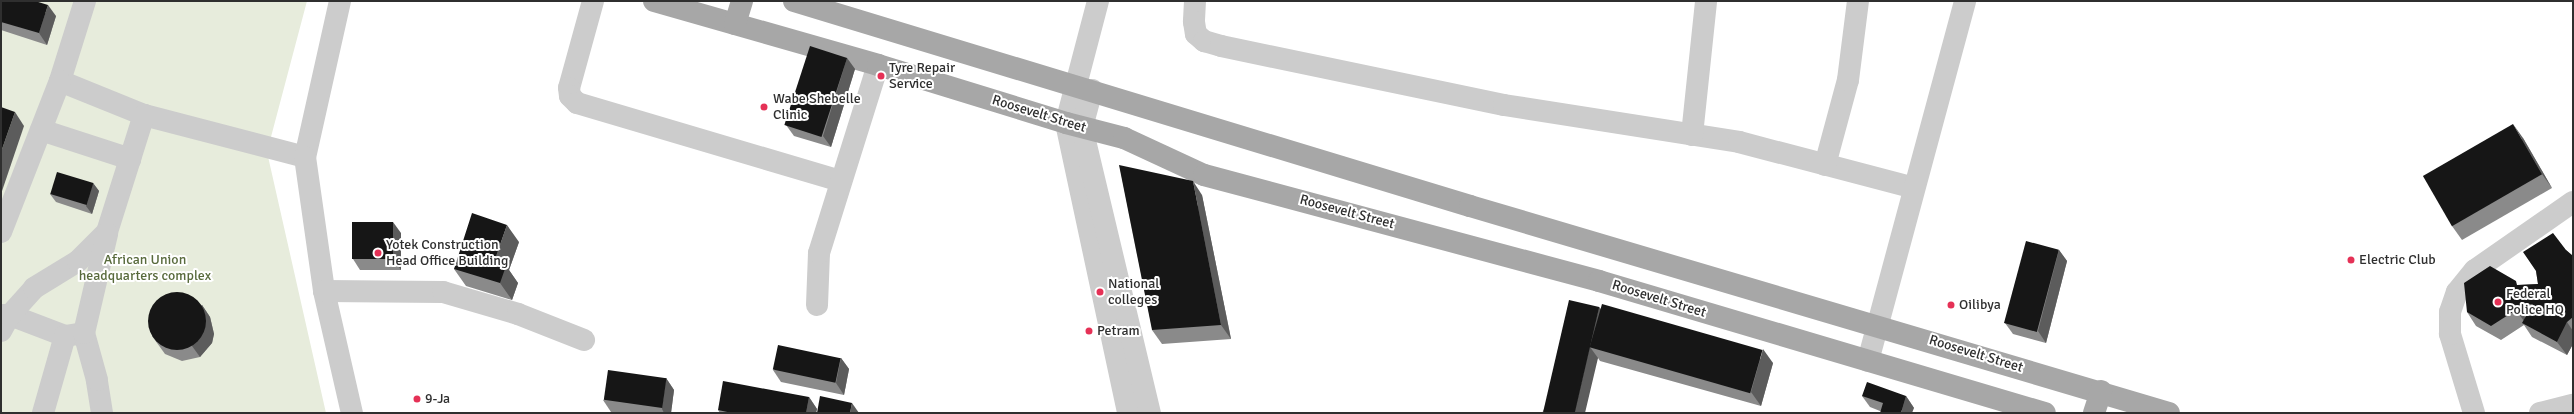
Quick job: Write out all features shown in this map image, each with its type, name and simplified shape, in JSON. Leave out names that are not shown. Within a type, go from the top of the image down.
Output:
[{"type":"main road","name":"Roosevelt Street","points":[[654,1],[878,65],[1074,126],[1124,138],[1204,175],[1599,281],[2045,413]]},
{"type":"main road","points":[[735,24],[742,1]]},
{"type":"main road","name":"Roosevelt Street","points":[[794,1],[1478,208],[1876,324],[2170,413]]},
{"type":"main road","points":[[2094,413],[2101,391]]},
{"type":"street","points":[[1,232],[60,81],[85,1]]},
{"type":"street","points":[[340,1],[305,157],[324,291],[352,413]]},
{"type":"street","points":[[593,1],[568,88],[570,96],[577,102],[840,181]]},
{"type":"street","points":[[1098,1],[1084,88],[1074,126],[1128,413]]},
{"type":"street","points":[[1194,1],[1194,22],[1196,34],[1204,41],[1221,46],[1504,105],[1739,142],[1914,188]]},
{"type":"street","points":[[1692,135],[1706,1]]},
{"type":"street","points":[[1825,165],[1848,80],[1858,1]]},
{"type":"street","points":[[1868,361],[1876,324],[1965,1]]},
{"type":"street","points":[[817,305],[819,252],[840,181],[878,65]]},
{"type":"street","points":[[60,81],[144,115],[305,157]]},
{"type":"street","points":[[44,413],[74,335],[144,115]]},
{"type":"street","points":[[1074,126],[1150,413]]},
{"type":"street","points":[[41,130],[130,159]]},
{"type":"street","points":[[2474,413],[2450,334],[2450,312],[2457,292],[2475,270],[2573,202]]},
{"type":"street","points":[[4,320],[34,288],[78,261],[107,232]]},
{"type":"street","points":[[324,291],[443,292],[518,314],[584,340]]},
{"type":"street","points":[[4,320],[74,335]]},
{"type":"street","points":[[74,335],[97,380],[102,413]]},
{"type":"street","points":[[2540,413],[2573,404]]},
{"type":"green space","name":"African Union headquarters complex","points":[[1,1],[307,1],[267,152],[326,413],[1,413]]},
{"type":"building","points":[[1,1],[35,1],[48,5],[39,33],[1,22]]},
{"type":"building","points":[[810,46],[847,58],[821,137],[784,125]]},
{"type":"building","points":[[1,107],[15,112],[1,152]]},
{"type":"building","points":[[2513,124],[2542,174],[2452,226],[2423,176]]},
{"type":"building","points":[[1119,165],[1193,181],[1221,325],[1152,330]]},
{"type":"building","points":[[57,172],[93,183],[87,205],[50,194]]},
{"type":"building","points":[[472,213],[507,225],[494,262],[506,266],[500,283],[454,269]]},
{"type":"building","points":[[352,222],[393,222],[393,259],[352,259]]},
{"type":"building","points":[[2553,233],[2566,250],[2573,256],[2573,317],[2567,322],[2557,342],[2522,323],[2533,304],[2517,306],[2516,310],[2491,326],[2467,312],[2464,283],[2490,266],[2516,281],[2517,285],[2538,284],[2536,271],[2523,252]]},
{"type":"building","points":[[2026,241],[2059,250],[2037,332],[2004,323]]},
{"type":"building","points":[[177,292],[193,297],[201,305],[206,321],[201,337],[193,345],[177,350],[161,345],[153,337],[148,321],[153,305],[161,297]]},
{"type":"building","points":[[1569,300],[1599,307],[1575,413],[1543,413]]},
{"type":"building","points":[[1602,304],[1763,350],[1750,393],[1590,347]]},
{"type":"building","points":[[778,345],[841,358],[835,383],[773,369]]},
{"type":"building","points":[[608,370],[666,378],[662,408],[604,400]]},
{"type":"building","points":[[723,381],[809,397],[806,413],[732,413],[718,410]]},
{"type":"building","points":[[1867,382],[1906,396],[1901,413],[1880,413],[1883,403],[1862,396]]},
{"type":"building","points":[[820,396],[852,403],[850,413],[817,413]]},
{"type":"place","name":"Tyre Repair Service","points":[[881,76]]},
{"type":"place","name":"Wabe Shebelle Clinic","points":[[764,107]]},
{"type":"place","name":"Yotek Construction Head Office Building","points":[[378,253]]},
{"type":"place","name":"Electric Club","points":[[2351,260]]},
{"type":"place","name":"National colleges","points":[[1100,292]]},
{"type":"place","name":"Federal Police HQ","points":[[2498,302]]},
{"type":"place","name":"Oilibya","points":[[1951,305]]},
{"type":"place","name":"Petram","points":[[1089,331]]},
{"type":"place","name":"9-Ja","points":[[417,399]]}]
